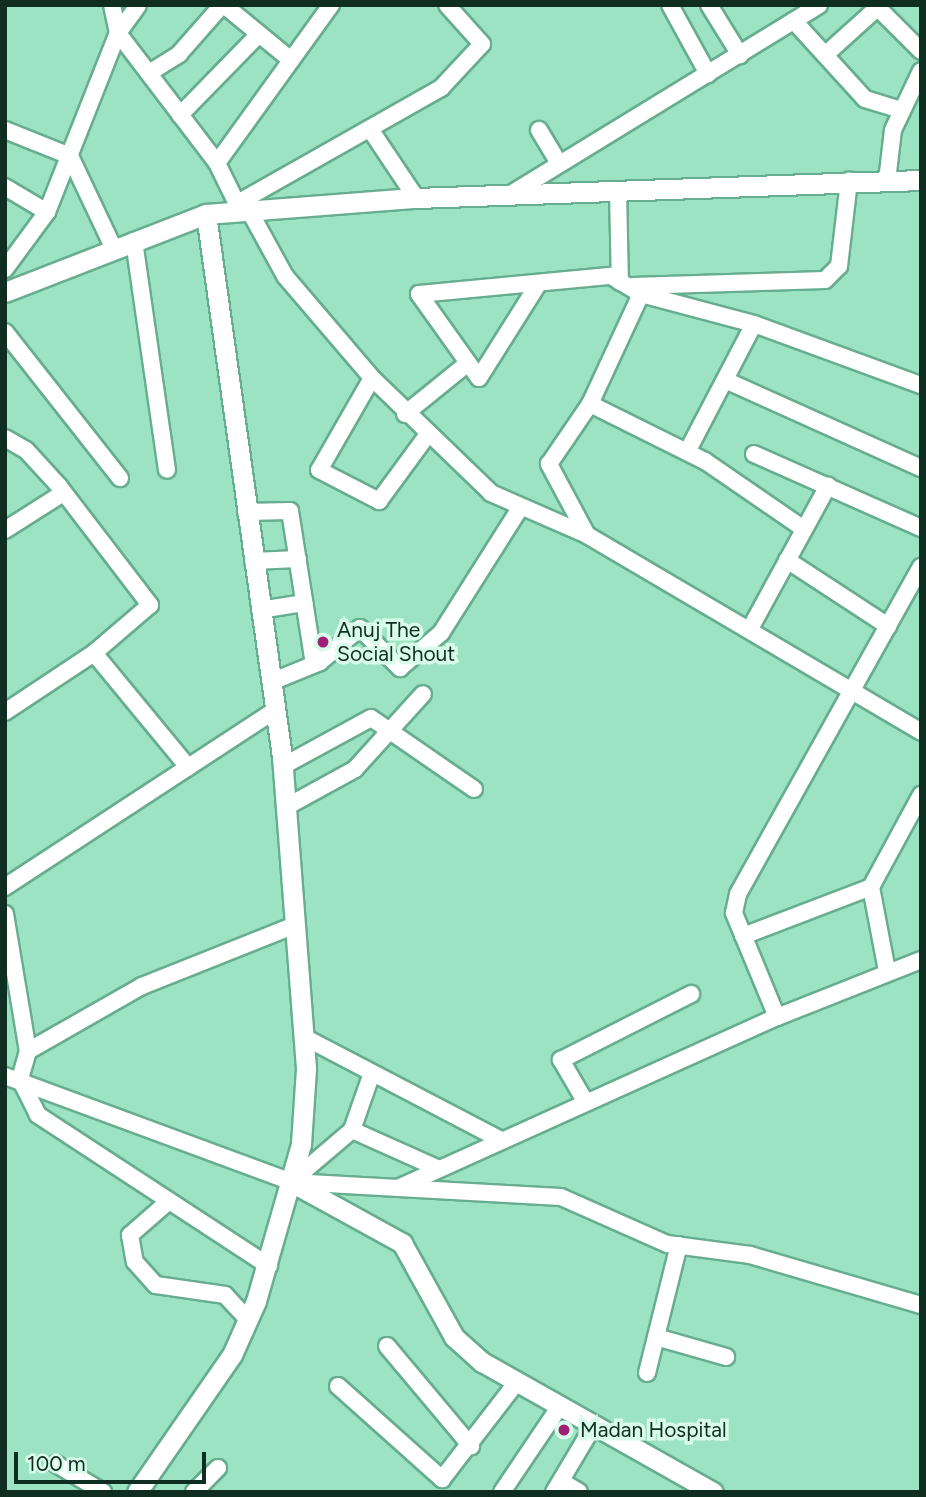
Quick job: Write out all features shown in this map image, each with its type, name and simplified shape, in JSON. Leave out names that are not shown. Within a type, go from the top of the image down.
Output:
[{"type":"street","points":[[112,5],[118,33],[217,163],[285,276],[426,437],[491,493],[520,508],[587,535],[751,626],[921,732]]},
{"type":"street","points":[[5,269],[12,244],[47,212],[118,33],[138,5]]},
{"type":"street","points":[[149,73],[179,54],[223,5],[291,60]]},
{"type":"street","points":[[217,163],[331,5]]},
{"type":"street","points":[[243,209],[441,88],[482,44],[447,5]]},
{"type":"street","points":[[670,5],[708,75]]},
{"type":"street","points":[[709,5],[740,55]]},
{"type":"street","points":[[511,194],[819,5]]},
{"type":"street","points":[[825,55],[876,6],[921,51]]},
{"type":"street","points":[[794,21],[865,99],[902,110]]},
{"type":"street","points":[[180,115],[258,34]]},
{"type":"street","points":[[887,181],[902,110],[921,71]]},
{"type":"street","points":[[370,129],[416,198]]},
{"type":"street","points":[[5,130],[69,156],[114,249]]},
{"type":"street","points":[[539,130],[559,163]]},
{"type":"street","points":[[5,292],[206,214],[243,209],[416,198],[921,180]]},
{"type":"street","points":[[630,287],[825,280],[839,266],[849,181]]},
{"type":"street","points":[[5,187],[47,212]]},
{"type":"street","points":[[587,535],[549,464],[590,404],[630,287],[618,190]]},
{"type":"street","points":[[137,1492],[232,1355],[270,1266],[301,1144],[304,1037],[283,766],[206,214]]},
{"type":"street","points":[[134,241],[167,470]]},
{"type":"street","points":[[537,286],[479,378],[419,294],[537,286],[611,276],[630,287],[754,324],[921,385]]},
{"type":"street","points":[[687,452],[754,324]]},
{"type":"street","points":[[5,332],[120,478]]},
{"type":"street","points":[[405,414],[468,363]]},
{"type":"street","points":[[372,378],[319,470],[379,501],[426,437]]},
{"type":"street","points":[[725,380],[921,468]]},
{"type":"street","points":[[590,404],[687,452],[804,529]]},
{"type":"street","points":[[5,438],[26,450],[150,605],[94,653],[5,712]]},
{"type":"street","points":[[754,454],[921,528]]},
{"type":"street","points":[[751,626],[828,486]]},
{"type":"street","points":[[6,527],[63,493]]},
{"type":"street","points":[[271,682],[314,664],[360,628],[400,668],[441,633],[520,508]]},
{"type":"street","points":[[246,512],[290,511],[314,664]]},
{"type":"street","points":[[253,561],[298,559]]},
{"type":"street","points":[[787,560],[888,626]]},
{"type":"street","points":[[777,1017],[734,913],[738,894],[921,567]]},
{"type":"street","points":[[260,610],[304,603]]},
{"type":"street","points":[[94,653],[188,767]]},
{"type":"street","points":[[286,807],[355,769],[423,694]]},
{"type":"street","points":[[5,887],[275,710]]},
{"type":"street","points":[[283,766],[370,718],[474,789]]},
{"type":"street","points":[[887,971],[871,887],[921,795]]},
{"type":"street","points":[[743,936],[871,887]]},
{"type":"street","points":[[5,914],[11,1015],[27,1051]]},
{"type":"street","points":[[5,1088],[27,1051],[142,986],[295,925]]},
{"type":"street","points":[[398,1188],[585,1101],[777,1017],[887,971],[921,960]]},
{"type":"street","points":[[585,1101],[561,1060],[691,994]]},
{"type":"street","points":[[304,1037],[501,1140]]},
{"type":"street","points":[[291,1182],[352,1130],[372,1073]]},
{"type":"street","points":[[13,1077],[291,1182],[402,1243],[454,1337],[517,1382],[713,1492]]},
{"type":"street","points":[[13,1077],[38,1115],[270,1266]]},
{"type":"street","points":[[352,1130],[439,1169]]},
{"type":"street","points":[[291,1182],[561,1197],[679,1245],[750,1255],[921,1305]]},
{"type":"street","points":[[169,1201],[130,1236],[135,1262],[156,1285],[225,1295],[248,1320]]},
{"type":"street","points":[[648,1373],[679,1245]]},
{"type":"street","points":[[656,1337],[726,1357]]},
{"type":"street","points":[[387,1346],[471,1446]]},
{"type":"street","points":[[338,1386],[442,1479],[471,1446],[517,1382]]},
{"type":"street","points":[[502,1492],[561,1406]]},
{"type":"street","points":[[579,1492],[557,1486],[594,1425]]},
{"type":"street","points":[[56,1464],[103,1492]]},
{"type":"street","points":[[194,1492],[218,1468]]},
{"type":"place","name":"Anuj The Social Shout","points":[[323,642]]},
{"type":"place","name":"Madan Hospital","points":[[564,1430]]}]
